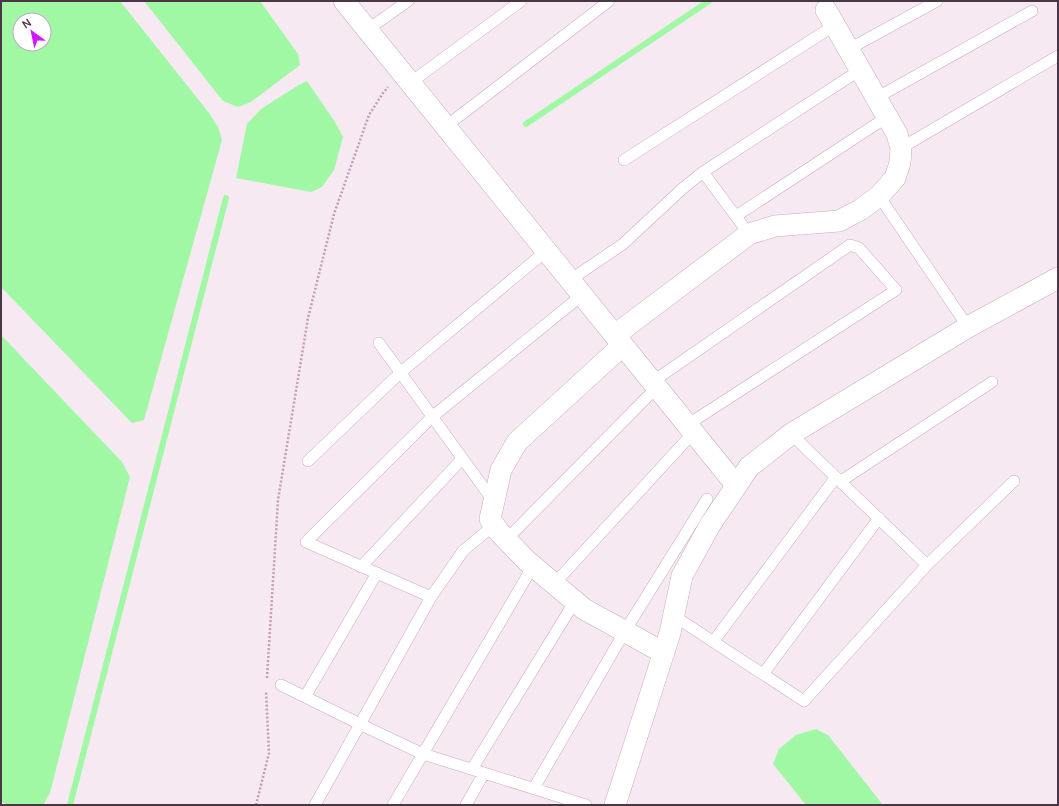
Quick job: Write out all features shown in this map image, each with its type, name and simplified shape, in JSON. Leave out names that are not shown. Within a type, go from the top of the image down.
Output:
[{"type":"street","points":[[344,1],[736,484]]},
{"type":"street","points":[[664,653],[584,609],[533,566],[500,532],[490,519],[501,470],[517,442],[619,340],[749,234],[775,226],[839,221],[860,210],[879,196],[895,178],[900,163],[901,148],[897,134],[830,18]]},
{"type":"street","points":[[615,805],[670,634],[682,576],[710,525],[749,466],[791,434],[968,327],[1058,278]]},
{"type":"lane","points":[[367,30],[408,1]]},
{"type":"lane","points":[[406,78],[521,1]]},
{"type":"lane","points":[[445,127],[609,1]]},
{"type":"lane","points":[[848,49],[937,1]]},
{"type":"lane","points":[[876,98],[1032,11]]},
{"type":"lane","points":[[624,160],[830,18]]},
{"type":"lane","points":[[901,148],[1058,56]]},
{"type":"lane","points":[[431,597],[306,542],[432,417],[576,288],[682,189],[703,172],[860,70]]},
{"type":"lane","points":[[736,216],[887,117]]},
{"type":"lane","points":[[703,172],[749,234]]},
{"type":"lane","points":[[879,196],[968,327]]},
{"type":"lane","points":[[315,805],[431,597],[463,551],[500,532],[655,384],[850,245],[859,248],[896,290],[690,429],[554,584]]},
{"type":"lane","points":[[308,461],[400,373],[546,251]]},
{"type":"lane","points":[[379,343],[494,503]]},
{"type":"lane","points":[[713,642],[838,479],[992,382]]},
{"type":"lane","points":[[791,434],[927,565]]},
{"type":"lane","points":[[362,567],[462,459]]},
{"type":"lane","points":[[674,616],[804,701],[927,565],[1014,481]]},
{"type":"lane","points":[[534,788],[625,631],[707,499]]},
{"type":"lane","points":[[763,674],[879,518]]},
{"type":"lane","points":[[393,805],[533,566]]},
{"type":"lane","points":[[305,697],[377,573]]},
{"type":"lane","points":[[472,769],[575,601]]},
{"type":"lane","points":[[281,685],[423,754],[586,805]]},
{"type":"lane","points":[[466,805],[484,773]]},
{"type":"path","points":[[267,679],[278,500],[308,318],[334,214],[368,115],[382,92],[406,78]]},
{"type":"path","points":[[256,805],[269,753],[266,687]]},
{"type":"shaded area","points":[[1,1],[120,1],[209,113],[218,127],[222,140],[144,420],[132,423],[1,287]]},
{"type":"shaded area","points":[[144,1],[260,1],[298,54],[300,65],[251,102],[238,107],[223,101]]},
{"type":"shaded area","points":[[307,81],[335,122],[343,137],[334,170],[322,187],[311,192],[236,178],[247,124],[261,109]]},
{"type":"shaded area","points":[[1,335],[122,462],[130,477],[50,793],[43,805],[9,805],[1,802]]},
{"type":"shaded area","points":[[816,729],[828,735],[883,805],[806,805],[773,764],[779,749],[796,735]]},
{"type":"waterway","points":[[526,124],[709,1]]},
{"type":"waterway","points":[[70,805],[226,198]]}]
